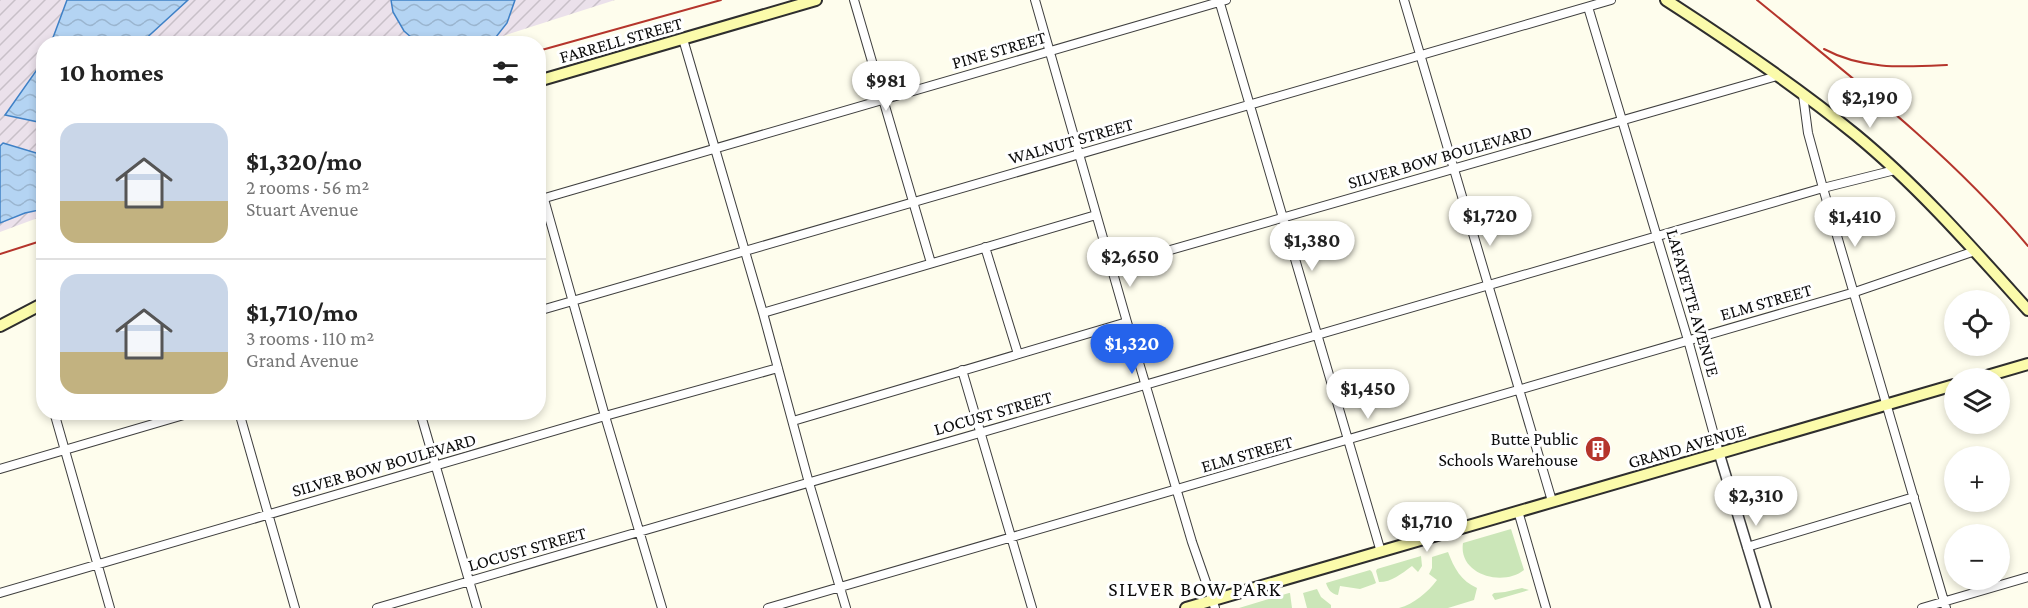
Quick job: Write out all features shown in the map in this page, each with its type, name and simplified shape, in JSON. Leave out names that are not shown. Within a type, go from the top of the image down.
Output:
[{"type":"main road","name":"FARRELL STREET","points":[[546,79],[816,0]]},
{"type":"main road","points":[[1666,0],[1777,76],[1856,135],[1975,251],[2028,310]]},
{"type":"main road","points":[[0,326],[36,307]]},
{"type":"main road","points":[[2010,369],[2028,364]]},
{"type":"main road","name":"GRAND AVENUE","points":[[1186,608],[1214,604],[1518,511],[1944,388]]},
{"type":"street","points":[[854,0],[931,263]]},
{"type":"street","points":[[1035,0],[1145,384],[1192,542],[1214,604]]},
{"type":"street","points":[[1404,0],[1552,501]]},
{"type":"street","name":"WALNUT STREET","points":[[546,309],[1611,0]]},
{"type":"street","points":[[1222,1],[1250,105],[1381,552]]},
{"type":"street","name":"PINE STREET","points":[[546,199],[1222,1]]},
{"type":"street","name":"LAFAYETTE AVENUE","points":[[1588,7],[1766,608]]},
{"type":"street","points":[[683,39],[846,608]]},
{"type":"street","name":"SILVER BOW BOULEVARD","points":[[1111,267],[1777,76]]},
{"type":"street","points":[[1803,95],[1808,133],[1823,188],[1945,605]]},
{"type":"street","name":"LOCUST STREET","points":[[377,608],[1823,188],[1895,171]]},
{"type":"street","points":[[763,313],[1096,215]]},
{"type":"street","points":[[546,216],[662,608]]},
{"type":"street","points":[[985,247],[1018,354]]},
{"type":"street","name":"ELM STREET","points":[[768,608],[1855,292],[1975,251]]},
{"type":"street","points":[[793,422],[1127,322]]},
{"type":"street","name":"SILVER BOW BOULEVARD","points":[[0,593],[777,368]]},
{"type":"street","points":[[962,370],[1032,608]]},
{"type":"street","points":[[56,420],[110,608]]},
{"type":"street","points":[[0,469],[167,420]]},
{"type":"street","points":[[241,420],[295,608]]},
{"type":"street","points":[[422,420],[477,608]]},
{"type":"street","points":[[1748,547],[1914,497]]},
{"type":"street","points":[[1518,511],[1546,608]]},
{"type":"street","points":[[1922,608],[1945,605],[2028,577]]},
{"type":"shaded area","points":[[0,0],[615,0],[503,36],[36,36],[36,219],[0,232]]},
{"type":"green space","points":[[1511,529],[1524,570],[1515,575],[1494,577],[1484,575],[1467,563],[1463,554],[1463,543]]},
{"type":"green space","points":[[1448,552],[1459,573],[1477,588],[1474,600],[1448,608],[1399,608],[1415,601],[1437,580],[1429,574],[1432,568],[1432,557]]},
{"type":"green space","points":[[1421,556],[1422,566],[1418,572],[1412,566],[1392,579],[1379,582],[1377,569]]},
{"type":"green space","points":[[1370,570],[1376,583],[1360,589],[1340,586],[1338,595],[1330,591],[1326,583]]},
{"type":"green space","points":[[1522,588],[1529,590],[1495,600],[1492,595],[1494,593]]},
{"type":"green space","points":[[1317,589],[1331,608],[1307,608],[1303,593]]},
{"type":"green space","points":[[1289,593],[1292,608],[1239,608]]},
{"type":"water","points":[[67,0],[188,0],[149,36],[54,36]]},
{"type":"water","points":[[391,0],[515,0],[507,23],[497,36],[410,36],[404,31],[393,12]]},
{"type":"water","points":[[36,71],[36,122],[5,115]]},
{"type":"water","points":[[3,143],[36,153],[36,211],[0,223],[0,146]]},
{"type":"railway","points":[[546,49],[721,0]]},
{"type":"railway","points":[[1757,0],[1933,148],[1998,212],[2028,246]]},
{"type":"railway","points":[[1824,49],[1854,61],[1884,66],[1947,65]]},
{"type":"railway","points":[[0,254],[36,243]]},
{"type":"place","name":"Butte Public Schools Warehouse","points":[[1598,449]]},
{"type":"district","name":"SILVER BOW PARK","points":[[1195,589]]}]
